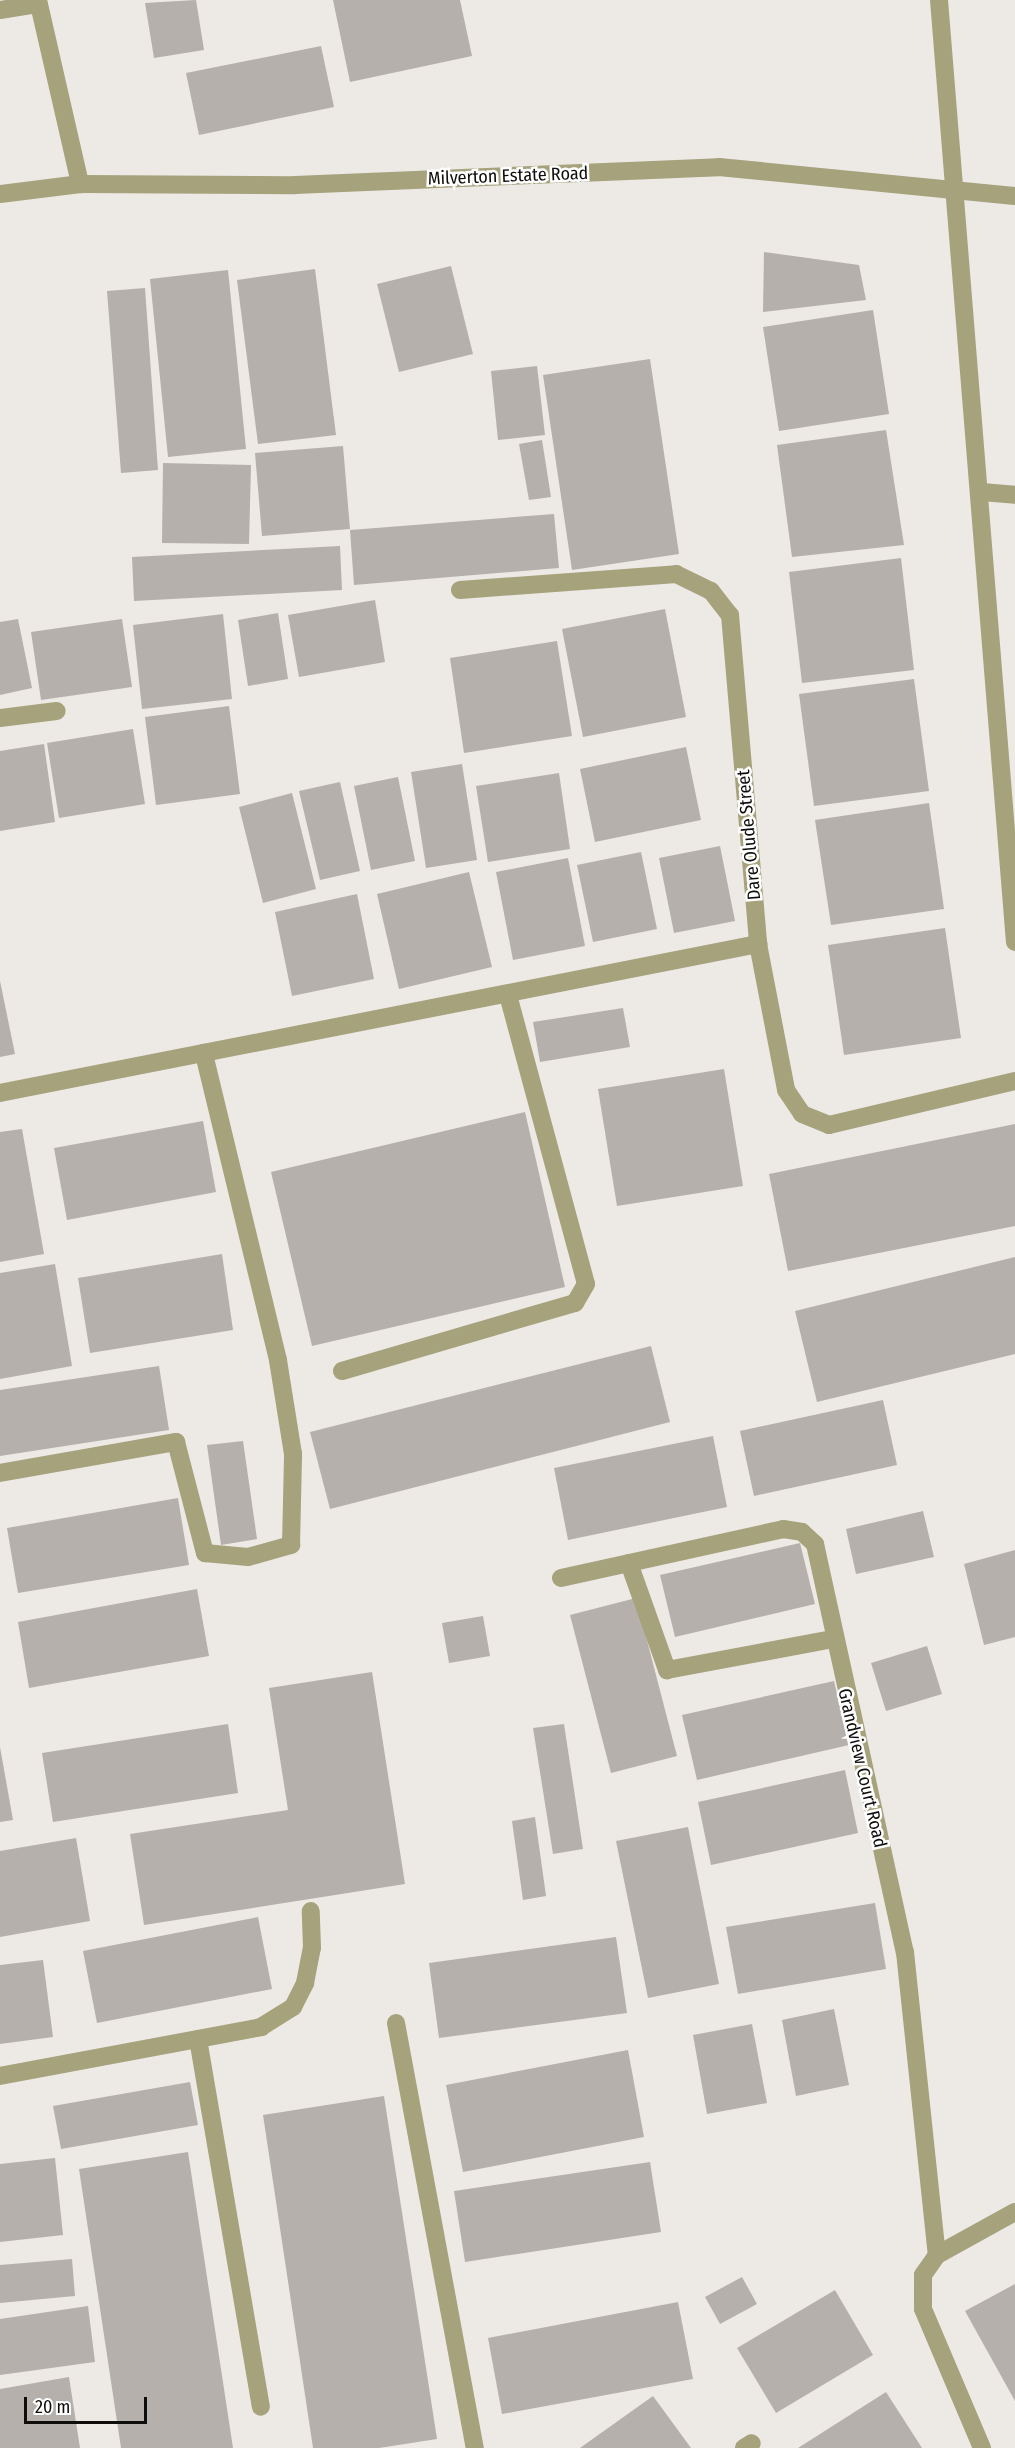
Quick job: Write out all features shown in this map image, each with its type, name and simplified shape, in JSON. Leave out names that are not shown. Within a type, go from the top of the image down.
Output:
[{"type":"street","points":[[939,0],[952,192],[982,492],[1010,843],[1015,942]]},
{"type":"street","points":[[0,10],[39,2],[80,184]]},
{"type":"street","name":"Milverton Estate Road","points":[[0,194],[80,184],[295,185],[719,167],[952,192],[1015,196]]},
{"type":"street","points":[[982,492],[1015,495]]},
{"type":"street","name":"Dare Olude Street","points":[[460,590],[676,574],[711,591],[730,615],[758,944],[786,1090],[802,1114],[830,1125],[1015,1081]]},
{"type":"street","points":[[0,718],[57,711]]},
{"type":"street","points":[[0,1093],[758,944]]},
{"type":"street","points":[[342,1371],[576,1303],[586,1284],[508,994]]},
{"type":"street","points":[[0,1473],[176,1442],[205,1553],[248,1557],[291,1545],[293,1454],[278,1360],[204,1053]]},
{"type":"street","name":"Grandview Court Road","points":[[561,1578],[783,1529],[802,1532],[815,1544],[832,1639],[905,1952],[937,2255]]},
{"type":"street","points":[[629,1563],[667,1670],[832,1639]]},
{"type":"street","points":[[0,2076],[261,2027],[293,2007],[312,1948],[311,1911]]},
{"type":"street","points":[[396,2024],[475,2448]]},
{"type":"street","points":[[198,2039],[261,2407]]},
{"type":"street","points":[[982,2448],[923,2309],[923,2275],[937,2255],[1015,2212]]},
{"type":"building","points":[[196,0],[204,50],[154,58],[145,3]]},
{"type":"building","points":[[333,0],[460,0],[472,56],[350,82]]},
{"type":"building","points":[[321,46],[334,107],[199,135],[186,73]]},
{"type":"building","points":[[764,252],[859,265],[866,300],[763,312]]},
{"type":"building","points":[[451,266],[473,354],[399,372],[377,284]]},
{"type":"building","points":[[315,269],[336,435],[258,444],[237,280]]},
{"type":"building","points":[[228,270],[246,449],[168,457],[150,279]]},
{"type":"building","points":[[145,288],[158,470],[121,473],[107,291]]},
{"type":"building","points":[[873,310],[889,414],[779,431],[763,327]]},
{"type":"building","points":[[650,359],[679,554],[572,570],[543,375]]},
{"type":"building","points":[[537,366],[545,435],[498,440],[491,371]]},
{"type":"building","points":[[886,430],[904,545],[792,557],[777,445]]},
{"type":"building","points":[[542,440],[551,497],[529,500],[519,444]]},
{"type":"building","points":[[343,446],[350,529],[262,536],[255,453]]},
{"type":"building","points":[[163,463],[251,465],[249,544],[162,543]]},
{"type":"building","points":[[554,514],[559,568],[354,585],[350,530]]},
{"type":"building","points":[[340,546],[342,590],[134,601],[132,557]]},
{"type":"building","points":[[901,558],[914,670],[802,683],[789,572]]},
{"type":"building","points":[[375,600],[385,662],[299,677],[288,615]]},
{"type":"building","points":[[665,609],[686,717],[583,737],[562,629]]},
{"type":"building","points":[[278,613],[288,679],[248,686],[238,620]]},
{"type":"building","points":[[223,614],[232,699],[142,709],[133,625]]},
{"type":"building","points":[[18,619],[32,688],[0,695],[0,622]]},
{"type":"building","points":[[122,619],[132,687],[41,700],[31,632]]},
{"type":"building","points":[[557,641],[572,736],[464,753],[450,658]]},
{"type":"building","points":[[914,679],[929,791],[814,806],[799,694]]},
{"type":"building","points":[[229,706],[240,794],[156,805],[145,717]]},
{"type":"building","points":[[133,729],[145,804],[59,818],[47,743]]},
{"type":"building","points":[[44,744],[55,822],[0,831],[0,751]]},
{"type":"building","points":[[686,747],[701,820],[595,842],[580,769]]},
{"type":"building","points":[[462,764],[477,860],[426,868],[411,772]]},
{"type":"building","points":[[559,773],[570,849],[488,862],[476,786]]},
{"type":"building","points":[[398,777],[415,861],[371,870],[354,786]]},
{"type":"building","points":[[340,782],[360,871],[320,880],[299,791]]},
{"type":"building","points":[[292,793],[316,889],[263,903],[239,807]]},
{"type":"building","points":[[929,803],[944,909],[831,925],[815,820]]},
{"type":"building","points":[[720,846],[735,921],[674,933],[659,858]]},
{"type":"building","points":[[641,852],[657,929],[593,942],[577,865]]},
{"type":"building","points":[[568,858],[585,946],[513,960],[496,872]]},
{"type":"building","points":[[469,872],[492,967],[399,989],[377,894]]},
{"type":"building","points":[[357,894],[374,979],[292,996],[275,912]]},
{"type":"building","points":[[945,928],[961,1038],[844,1055],[828,945]]},
{"type":"building","points":[[0,981],[15,1054],[0,1057]]},
{"type":"building","points":[[623,1008],[630,1047],[540,1062],[533,1022]]},
{"type":"building","points":[[724,1069],[743,1186],[617,1206],[598,1089]]},
{"type":"building","points":[[525,1112],[565,1287],[312,1346],[271,1172]]},
{"type":"building","points":[[203,1121],[216,1192],[67,1220],[54,1148]]},
{"type":"building","points":[[1015,1124],[1015,1226],[788,1271],[769,1174]]},
{"type":"building","points":[[22,1129],[44,1254],[0,1262],[0,1132]]},
{"type":"building","points":[[222,1254],[233,1330],[90,1353],[78,1278]]},
{"type":"building","points":[[1015,1257],[1015,1354],[817,1402],[795,1311]]},
{"type":"building","points":[[55,1264],[72,1366],[0,1379],[0,1273]]},
{"type":"building","points":[[651,1346],[670,1422],[330,1509],[310,1432]]},
{"type":"building","points":[[159,1366],[169,1430],[0,1456],[0,1390]]},
{"type":"building","points":[[883,1400],[897,1465],[754,1496],[740,1431]]},
{"type":"building","points":[[713,1436],[727,1507],[568,1540],[554,1468]]},
{"type":"building","points":[[243,1441],[257,1539],[221,1545],[207,1445]]},
{"type":"building","points":[[178,1498],[189,1565],[18,1593],[7,1528]]},
{"type":"building","points":[[923,1511],[934,1557],[856,1574],[846,1529]]},
{"type":"building","points":[[800,1543],[815,1604],[675,1637],[660,1575]]},
{"type":"building","points":[[1015,1550],[1015,1637],[984,1645],[964,1564]]},
{"type":"building","points":[[197,1589],[209,1656],[29,1688],[18,1622]]},
{"type":"building","points":[[636,1598],[677,1756],[611,1773],[570,1615]]},
{"type":"building","points":[[483,1616],[490,1656],[449,1663],[442,1623]]},
{"type":"building","points":[[927,1646],[942,1694],[886,1711],[871,1663]]},
{"type":"building","points":[[372,1672],[405,1884],[144,1925],[130,1834],[288,1810],[269,1688]]},
{"type":"building","points":[[834,1681],[849,1745],[697,1780],[682,1715]]},
{"type":"building","points":[[228,1724],[238,1793],[53,1822],[42,1753]]},
{"type":"building","points":[[564,1724],[583,1849],[553,1854],[533,1728]]},
{"type":"building","points":[[0,1747],[13,1820],[0,1822]]},
{"type":"building","points":[[845,1770],[858,1833],[711,1865],[698,1802]]},
{"type":"building","points":[[535,1817],[546,1896],[523,1900],[512,1821]]},
{"type":"building","points":[[688,1827],[719,1984],[648,1998],[616,1841]]},
{"type":"building","points":[[76,1838],[90,1921],[0,1937],[0,1851]]},
{"type":"building","points":[[875,1903],[886,1969],[738,1994],[726,1927]]},
{"type":"building","points":[[258,1917],[272,1989],[97,2023],[83,1951]]},
{"type":"building","points":[[616,1937],[627,2013],[439,2038],[429,1963]]},
{"type":"building","points":[[43,1960],[53,2037],[0,2044],[0,1965]]},
{"type":"building","points":[[834,2009],[849,2085],[796,2096],[782,2020]]},
{"type":"building","points":[[752,2024],[767,2103],[707,2114],[693,2035]]},
{"type":"building","points":[[628,2050],[644,2137],[463,2172],[446,2085]]},
{"type":"building","points":[[190,2082],[198,2125],[61,2149],[53,2106]]},
{"type":"building","points":[[384,2096],[437,2439],[379,2448],[313,2448],[263,2115]]},
{"type":"building","points":[[188,2152],[233,2448],[121,2448],[79,2169]]},
{"type":"building","points":[[55,2158],[63,2235],[0,2242],[0,2164]]},
{"type":"building","points":[[650,2162],[661,2232],[465,2262],[454,2191]]},
{"type":"building","points":[[72,2259],[75,2296],[0,2303],[0,2265]]},
{"type":"building","points":[[742,2277],[757,2304],[720,2324],[705,2297]]},
{"type":"building","points":[[1015,2284],[1015,2401],[965,2311]]},
{"type":"building","points":[[835,2290],[873,2355],[776,2413],[737,2348]]},
{"type":"building","points":[[678,2302],[693,2379],[502,2414],[488,2338]]},
{"type":"building","points":[[88,2306],[95,2362],[0,2375],[0,2319]]},
{"type":"building","points":[[69,2377],[80,2448],[0,2448],[0,2389]]},
{"type":"building","points":[[886,2392],[922,2448],[798,2448]]},
{"type":"building","points":[[653,2396],[691,2448],[580,2448]]}]
